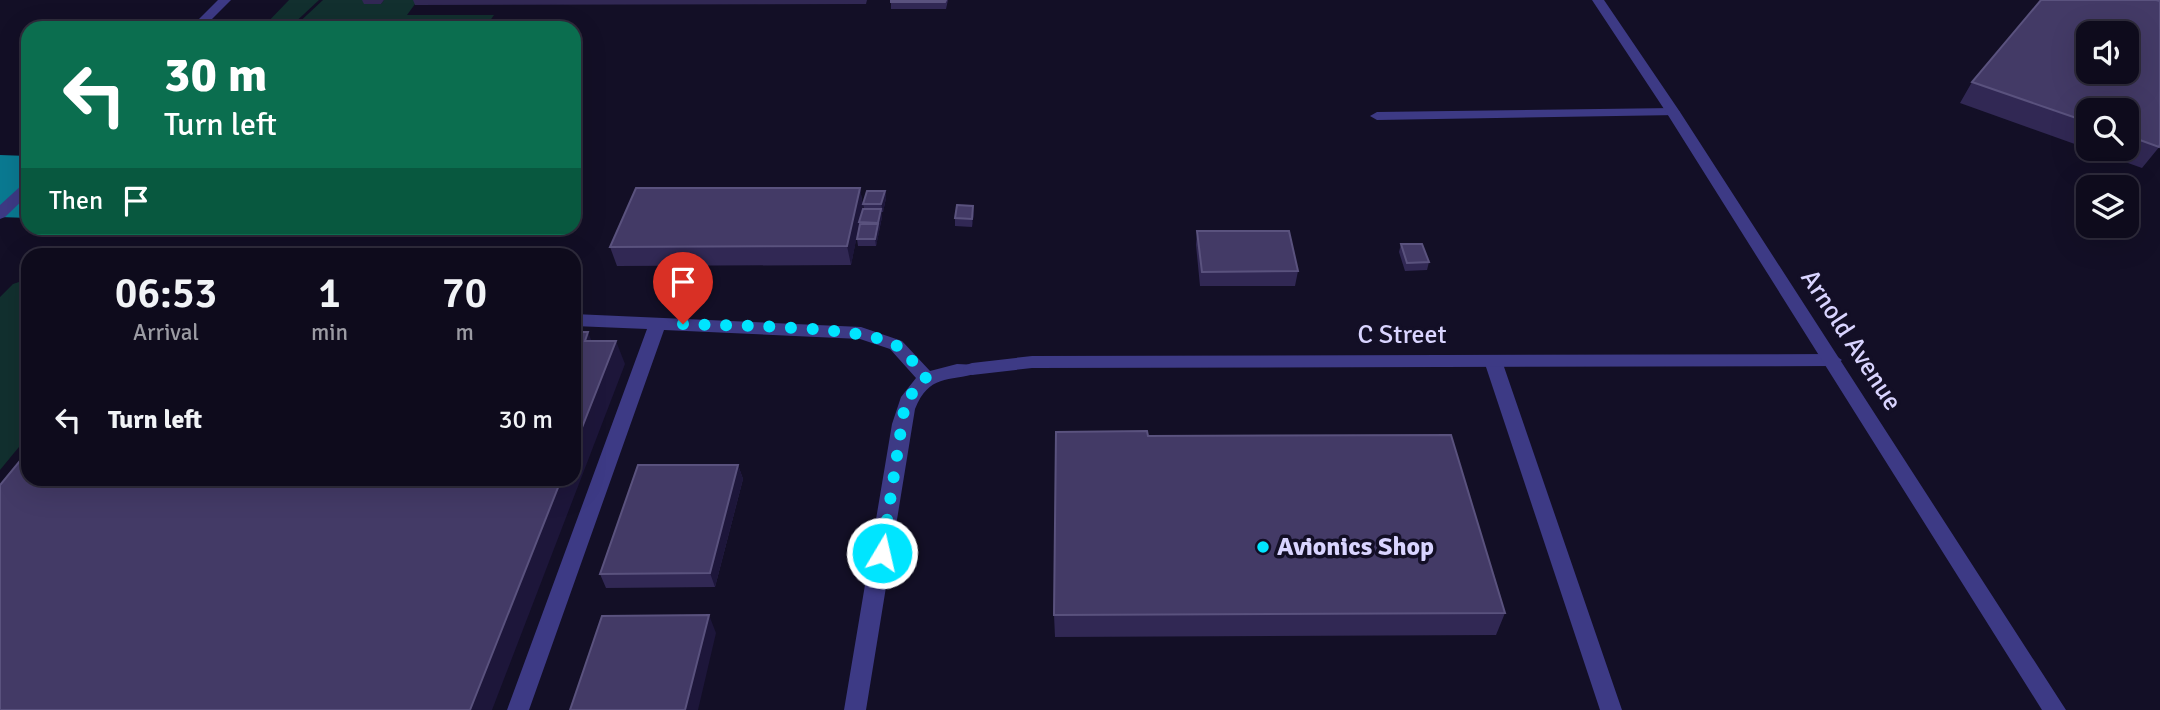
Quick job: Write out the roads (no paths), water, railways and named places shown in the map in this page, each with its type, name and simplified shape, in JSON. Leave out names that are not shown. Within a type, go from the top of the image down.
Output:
[{"type":"street","points":[[203,21],[225,0]]},
{"type":"street","name":"Arnold Avenue","points":[[1598,0],[1833,360],[2055,710]]},
{"type":"street","points":[[1377,116],[1673,112]]},
{"type":"street","points":[[0,214],[21,194]]},
{"type":"street","points":[[581,320],[861,333],[896,345],[926,378],[908,398],[901,424],[855,710]]},
{"type":"street","points":[[519,710],[658,323]]},
{"type":"street","name":"C Street","points":[[926,378],[945,371],[1032,362],[1833,360]]},
{"type":"street","points":[[1493,361],[1611,710]]},
{"type":"place","name":"Avionics Shop","points":[[1263,547]]}]
